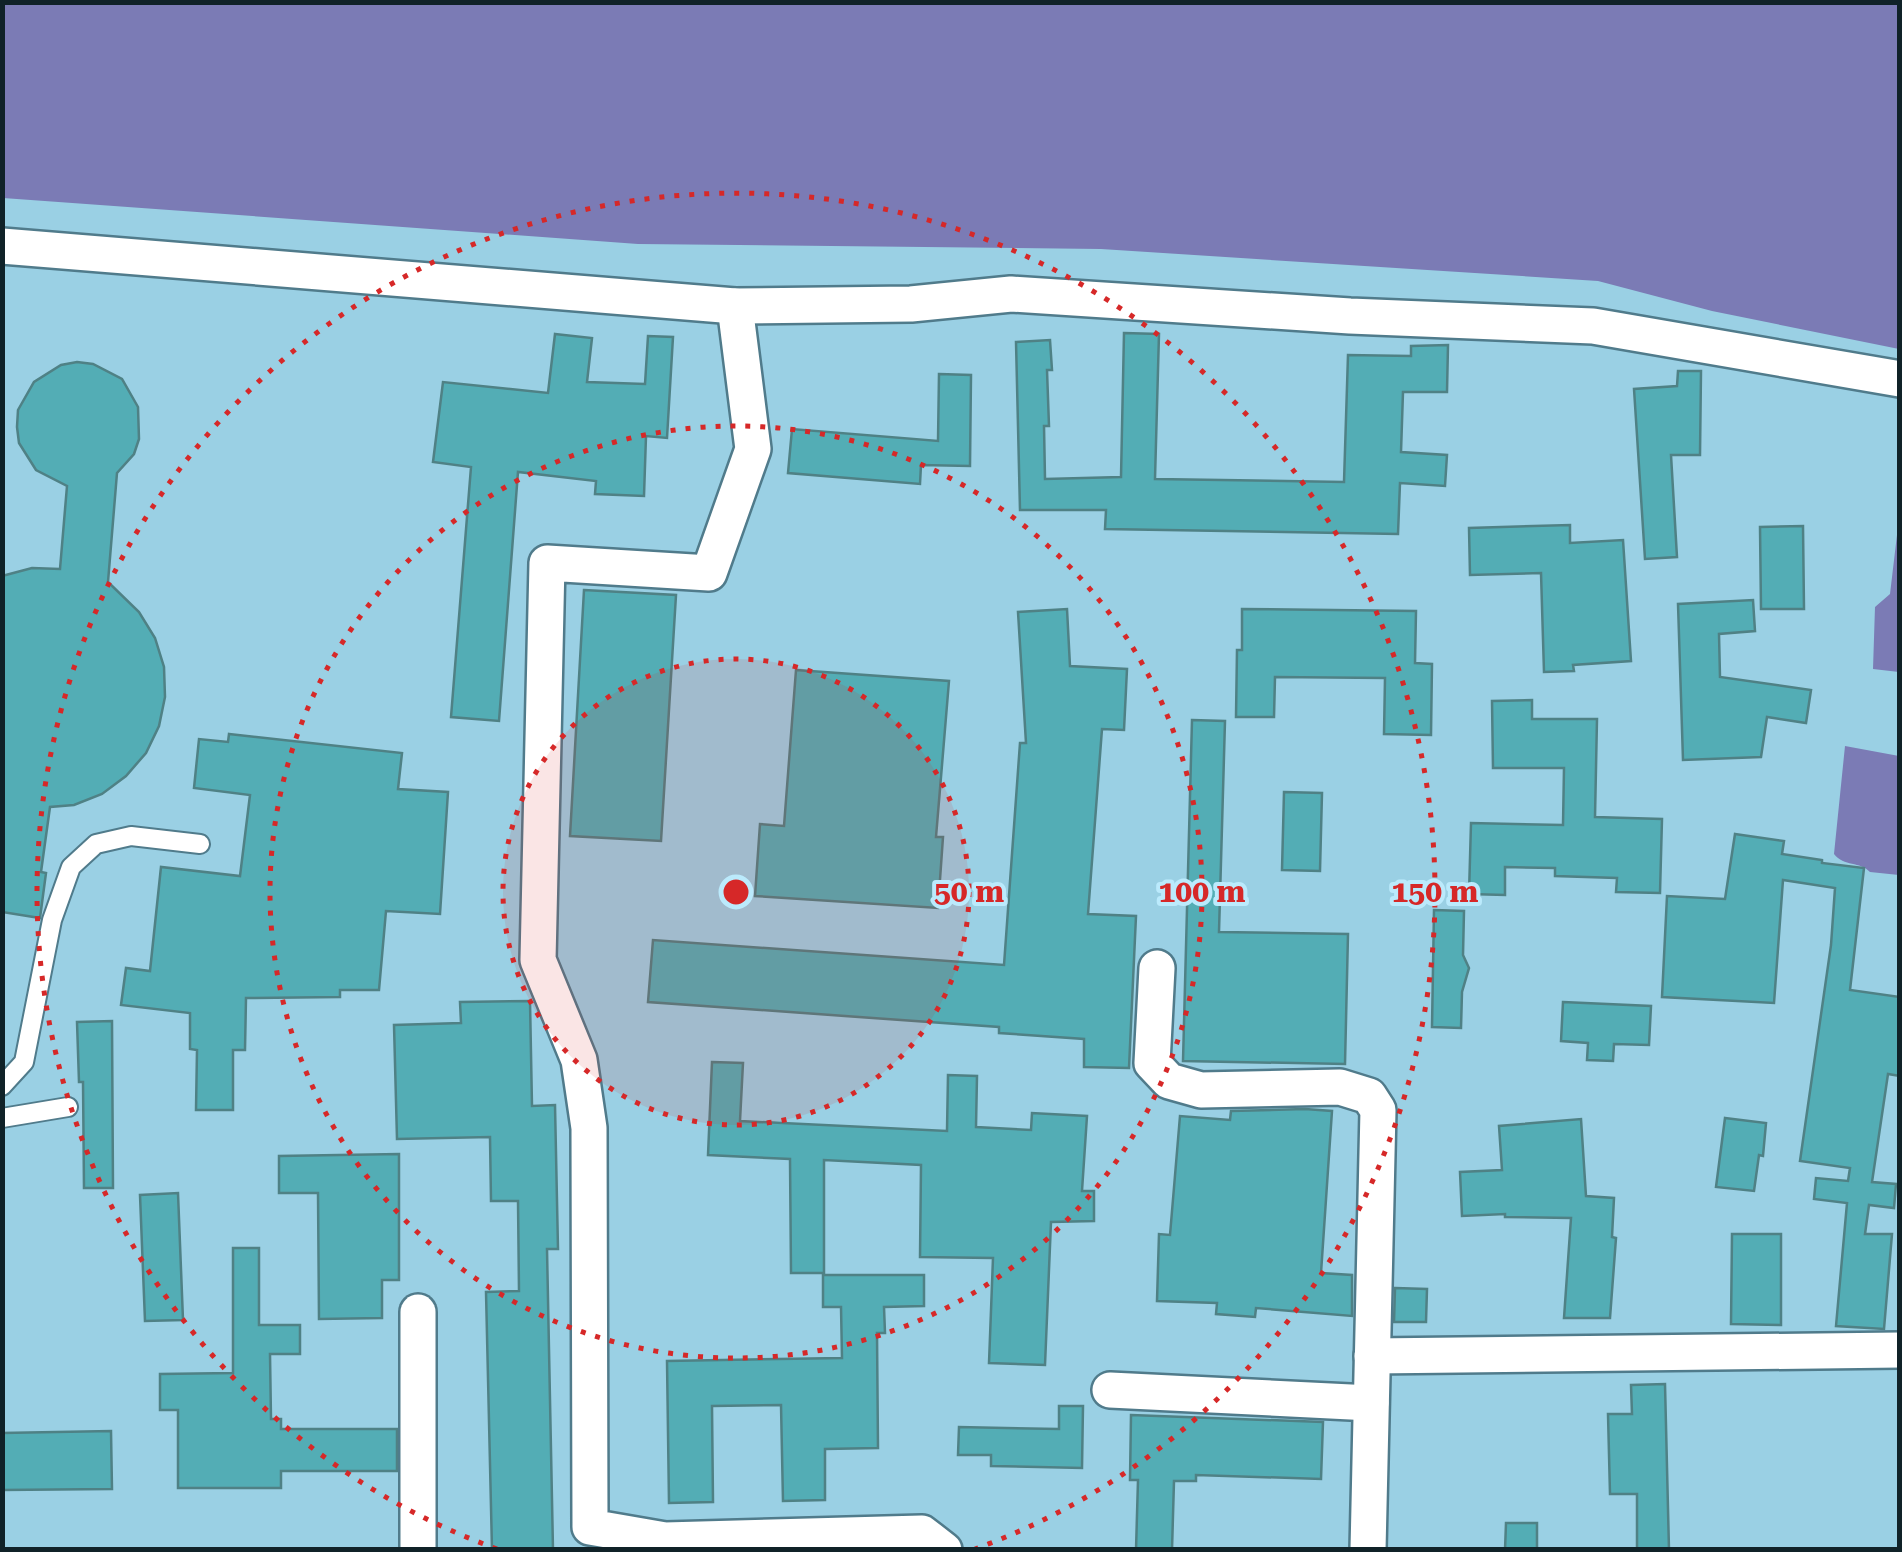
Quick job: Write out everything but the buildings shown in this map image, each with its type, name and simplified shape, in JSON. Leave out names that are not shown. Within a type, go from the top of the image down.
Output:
[{"type":"street","points":[[2,246],[735,306],[911,304],[1011,294],[1594,326],[1900,379]]},
{"type":"street","points":[[735,306],[753,448],[709,572],[547,563],[538,960],[578,1060],[589,1128],[590,1527],[665,1540],[922,1533],[944,1550]]},
{"type":"street","points":[[1157,968],[1152,1063],[1169,1081],[1201,1090],[1340,1087],[1370,1096],[1378,1110],[1368,1550]]},
{"type":"street","points":[[418,1312],[418,1550]]},
{"type":"street","points":[[1372,1356],[1900,1350]]},
{"type":"street","points":[[1110,1390],[1371,1403]]},
{"type":"lane","points":[[2,1086],[24,1062],[52,920],[71,868],[96,844],[131,836],[200,844]]},
{"type":"lane","points":[[2,1118],[68,1107]]},
{"type":"shaded area","points":[[3,48],[1899,295],[1899,1549],[3,1550]]},
{"type":"water","points":[[2,3],[1899,3],[1899,349],[1712,311],[1598,281],[1101,249],[638,244],[3,198]]},
{"type":"water","points":[[1899,518],[1900,672],[1873,669],[1875,607],[1890,594]]},
{"type":"water","points":[[1845,746],[1899,756],[1899,875],[1870,872],[1834,854]]}]
